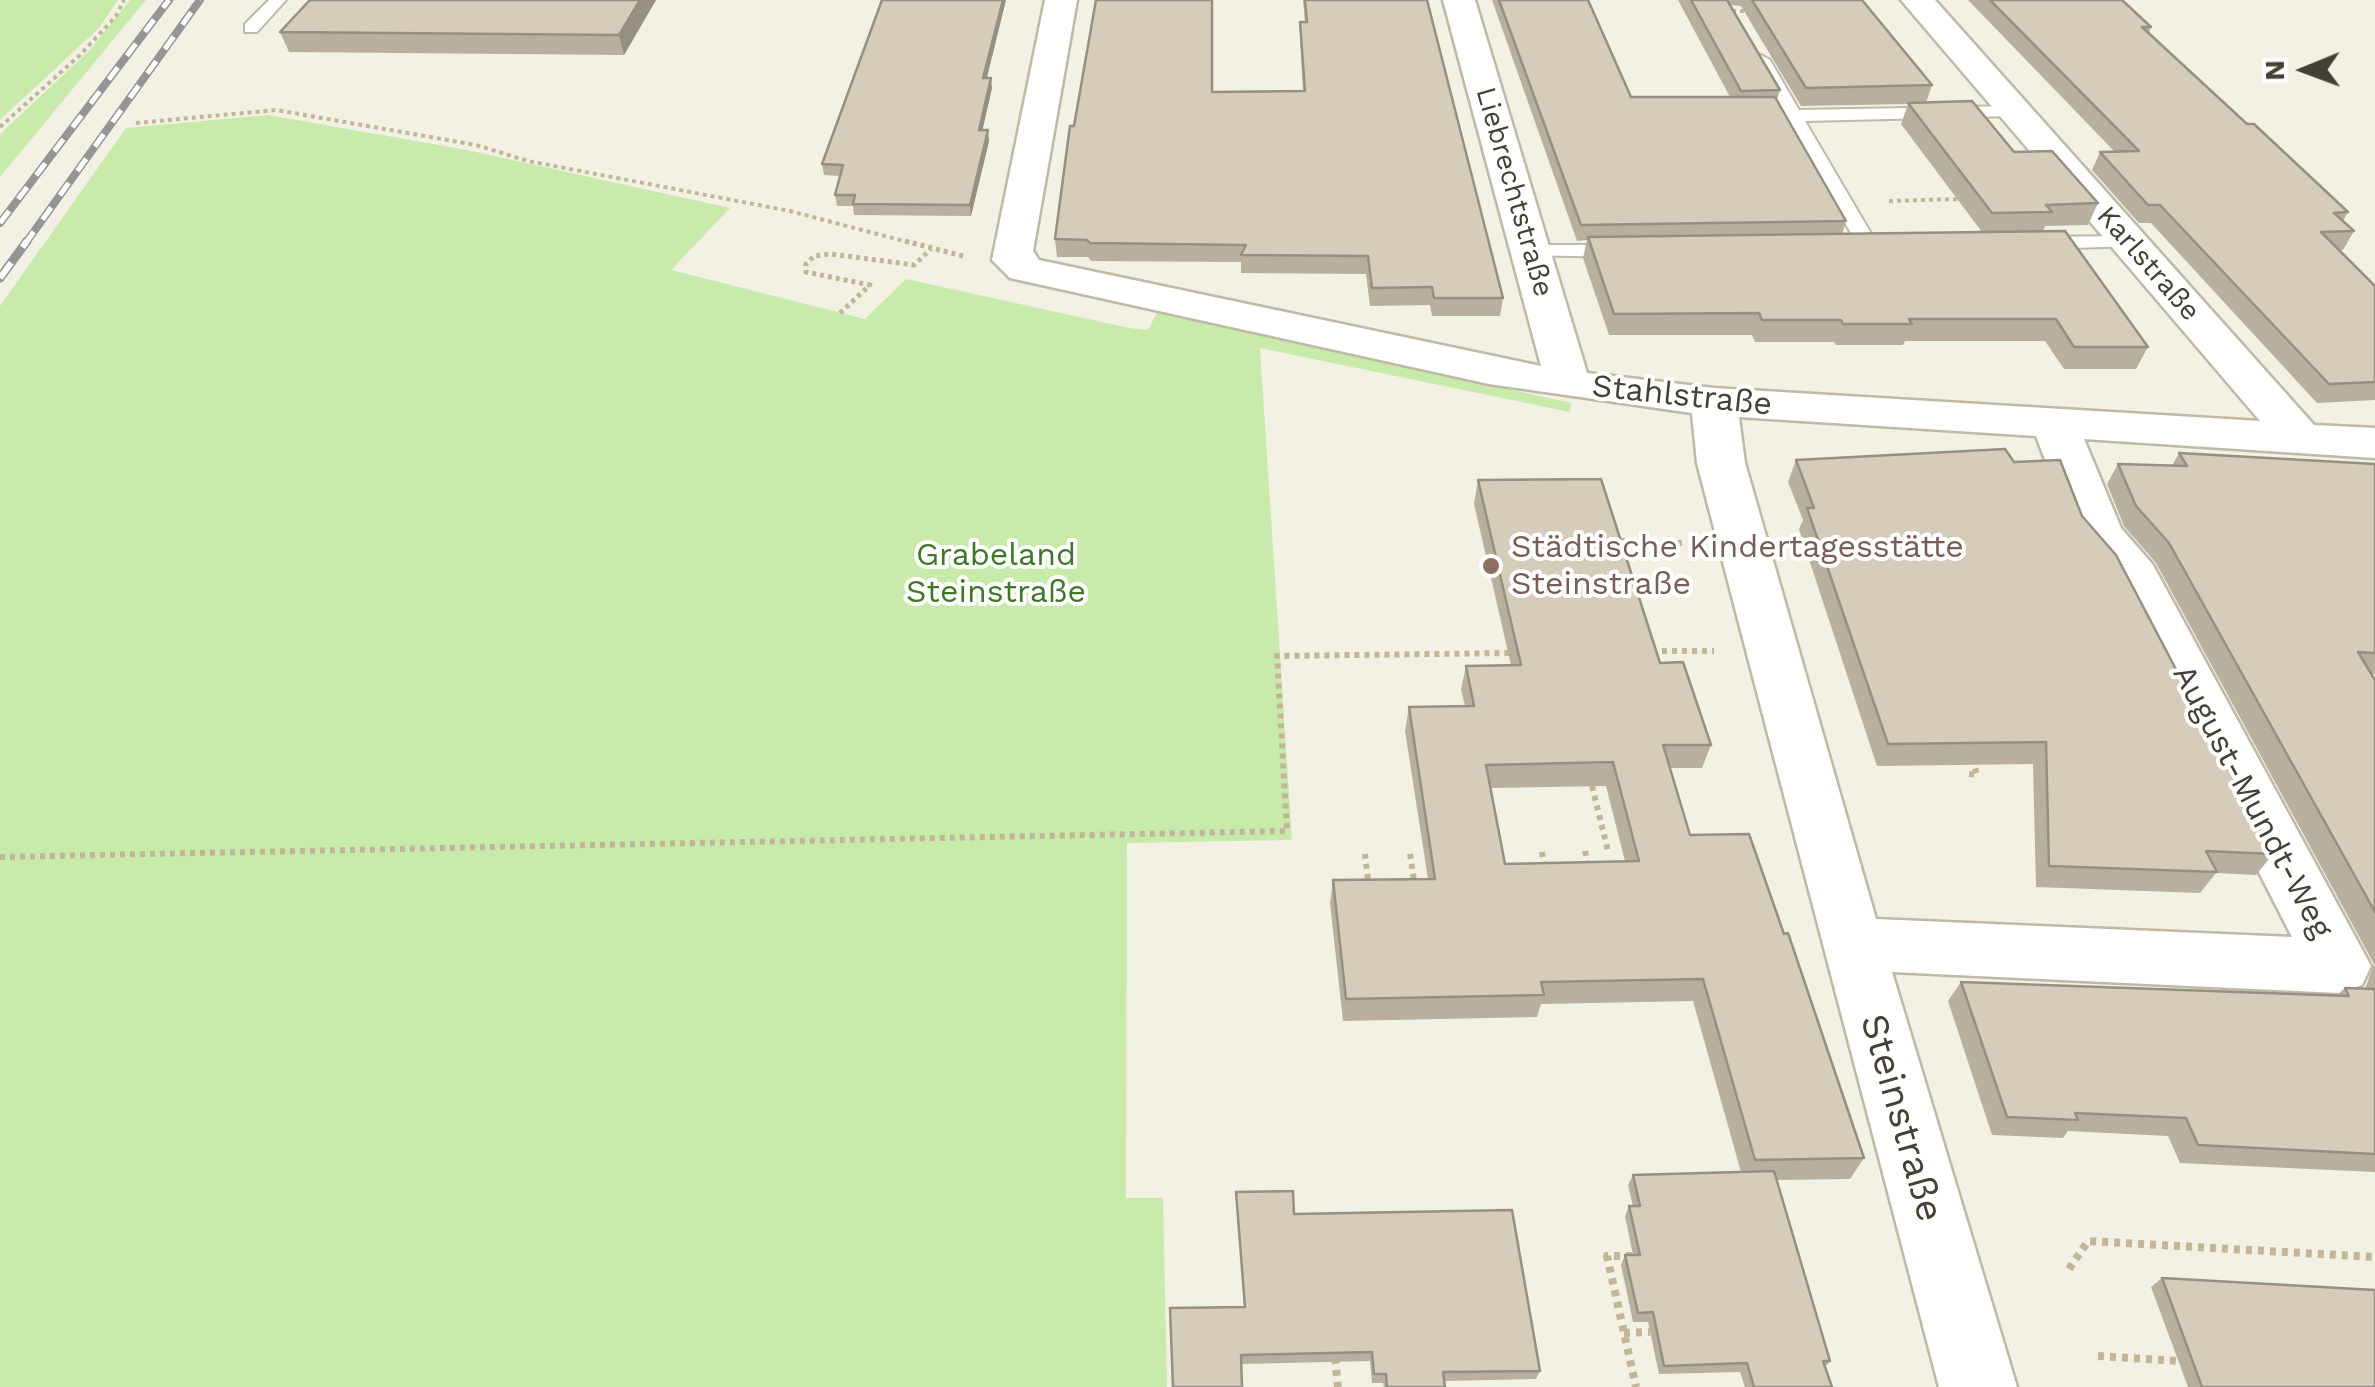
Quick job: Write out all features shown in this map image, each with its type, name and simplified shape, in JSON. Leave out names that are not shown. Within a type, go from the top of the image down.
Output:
[{"type":"street","name":"Stahlstraße","points":[[1061,0],[1012,251],[1015,264],[1049,276],[1489,371],[1568,384],[1714,402],[2375,443]]},
{"type":"street","name":"Liebrechtstraße","points":[[1458,0],[1568,384]]},
{"type":"street","name":"Karlstraße","points":[[1917,0],[2299,437]]},
{"type":"street","name":"Steinstraße","points":[[1714,402],[1721,463],[1810,848],[1852,944],[1978,1387]]},
{"type":"street","name":"August-Mundt-Weg","points":[[1852,944],[2338,966],[2128,565],[2099,536],[2054,421]]},
{"type":"lane","points":[[251,28],[278,0]]},
{"type":"lane","points":[[1737,6],[1793,116],[1867,246]]},
{"type":"lane","points":[[1793,116],[2015,111]]},
{"type":"lane","points":[[2020,244],[2129,242]]},
{"type":"lane","points":[[1530,251],[1638,250]]},
{"type":"path","points":[[0,127],[80,55],[116,16],[124,0]]},
{"type":"path","points":[[136,122],[276,110],[476,145],[528,161],[790,210],[966,256]]},
{"type":"path","points":[[1880,201],[1958,199]]},
{"type":"path","points":[[840,313],[870,286],[806,272],[806,264],[814,256],[831,254],[914,264],[932,248]]},
{"type":"path","points":[[1607,540],[1688,543]]},
{"type":"path","points":[[1634,652],[1734,650]]},
{"type":"path","points":[[0,857],[1287,831],[1277,656],[1515,653]]},
{"type":"path","points":[[1954,760],[1988,762]]},
{"type":"path","points":[[1969,774],[1977,774],[1973,761]]},
{"type":"path","points":[[1592,786],[1608,851]]},
{"type":"path","points":[[1585,851],[1593,885]]},
{"type":"path","points":[[1542,852],[1549,886]]},
{"type":"path","points":[[1366,854],[1371,902]]},
{"type":"path","points":[[1410,854],[1416,901]]},
{"type":"path","points":[[2069,1269],[2088,1241],[2375,1257]]},
{"type":"path","points":[[1633,1256],[1607,1256],[1636,1387]]},
{"type":"path","points":[[1624,1333],[1650,1332]]},
{"type":"path","points":[[1334,1342],[1338,1387]]},
{"type":"path","points":[[2098,1356],[2178,1361]]},
{"type":"green space","points":[[0,0],[118,0],[99,28],[0,120]]},
{"type":"green space","points":[[130,0],[146,0],[0,177],[0,134],[89,51]]},
{"type":"green space","name":"Grabeland Steinstraße","points":[[268,115],[467,150],[730,208],[671,270],[865,319],[906,279],[1129,328],[1148,330],[1158,311],[1571,403],[1570,412],[1260,348],[1292,840],[1127,843],[1126,1198],[1163,1198],[1167,1387],[0,1387],[0,306],[126,128]]},
{"type":"building","points":[[310,0],[640,0],[619,35],[280,32]]},
{"type":"building","points":[[882,0],[1003,0],[983,78],[991,78],[979,130],[988,130],[970,205],[853,204],[855,195],[835,195],[843,165],[822,164]]},
{"type":"building","points":[[1096,0],[1212,0],[1212,92],[1305,91],[1300,22],[1307,22],[1305,0],[1427,0],[1503,298],[1434,298],[1432,287],[1372,288],[1368,256],[1241,255],[1246,245],[1055,239],[1070,126],[1074,126]]},
{"type":"building","points":[[1499,0],[1588,0],[1631,97],[1775,97],[1846,221],[1581,225]]},
{"type":"building","points":[[1691,0],[1727,0],[1780,90],[1741,91]]},
{"type":"building","points":[[1752,0],[1862,0],[1932,85],[1806,88]]},
{"type":"building","points":[[1990,0],[2122,0],[2151,27],[2142,27],[2348,212],[2334,213],[2354,231],[2321,232],[2375,286],[2375,382],[2329,384],[2160,205],[2148,205],[2100,152],[2139,151]]},
{"type":"building","points":[[1972,101],[2014,152],[2052,151],[2098,203],[2046,205],[2052,212],[1992,213],[1908,103]]},
{"type":"building","points":[[2065,231],[2148,347],[2074,347],[2056,319],[1909,319],[1912,324],[1843,324],[1841,320],[1762,320],[1759,313],[1614,314],[1588,237]]},
{"type":"building","points":[[2005,449],[2014,462],[2060,460],[2082,516],[2116,555],[2273,854],[2206,851],[2217,872],[2049,866],[2046,742],[1888,744],[1807,508],[1814,508],[1796,460]]},
{"type":"building","points":[[2179,453],[2375,464],[2375,653],[2358,652],[2375,680],[2375,912],[2169,543],[2136,506],[2118,464],[2187,466]]},
{"type":"building","points":[[1601,479],[1660,663],[1683,662],[1711,745],[1663,745],[1690,835],[1749,834],[1784,934],[1788,933],[1864,1158],[1755,1160],[1703,979],[1541,982],[1544,995],[1346,999],[1333,880],[1435,879],[1409,707],[1474,706],[1466,666],[1521,665],[1478,480]],"holes":[[[1613,762],[1639,861],[1505,864],[1486,765]]]},
{"type":"building","points":[[1961,982],[2349,996],[2345,988],[2375,989],[2375,1154],[2198,1145],[2186,1118],[2075,1113],[2078,1120],[2007,1117]]},
{"type":"building","points":[[1774,1171],[1830,1361],[1823,1361],[1832,1387],[1754,1387],[1747,1363],[1664,1366],[1653,1312],[1638,1313],[1625,1255],[1640,1255],[1629,1206],[1640,1206],[1633,1175]]},
{"type":"building","points":[[1293,1191],[1294,1214],[1512,1210],[1540,1371],[1443,1372],[1445,1387],[1387,1387],[1386,1374],[1374,1374],[1372,1352],[1241,1355],[1242,1387],[1173,1387],[1170,1308],[1245,1307],[1236,1192]]},
{"type":"building","points":[[2162,1278],[2375,1290],[2375,1387],[2202,1387]]},
{"type":"railway","points":[[0,223],[169,0]]},
{"type":"railway","points":[[25,244],[200,0]]},
{"type":"railway","points":[[0,278],[27,241]]},
{"type":"place","name":"Städtische Kindertagesstätte Steinstraße","points":[[1491,566]]}]
